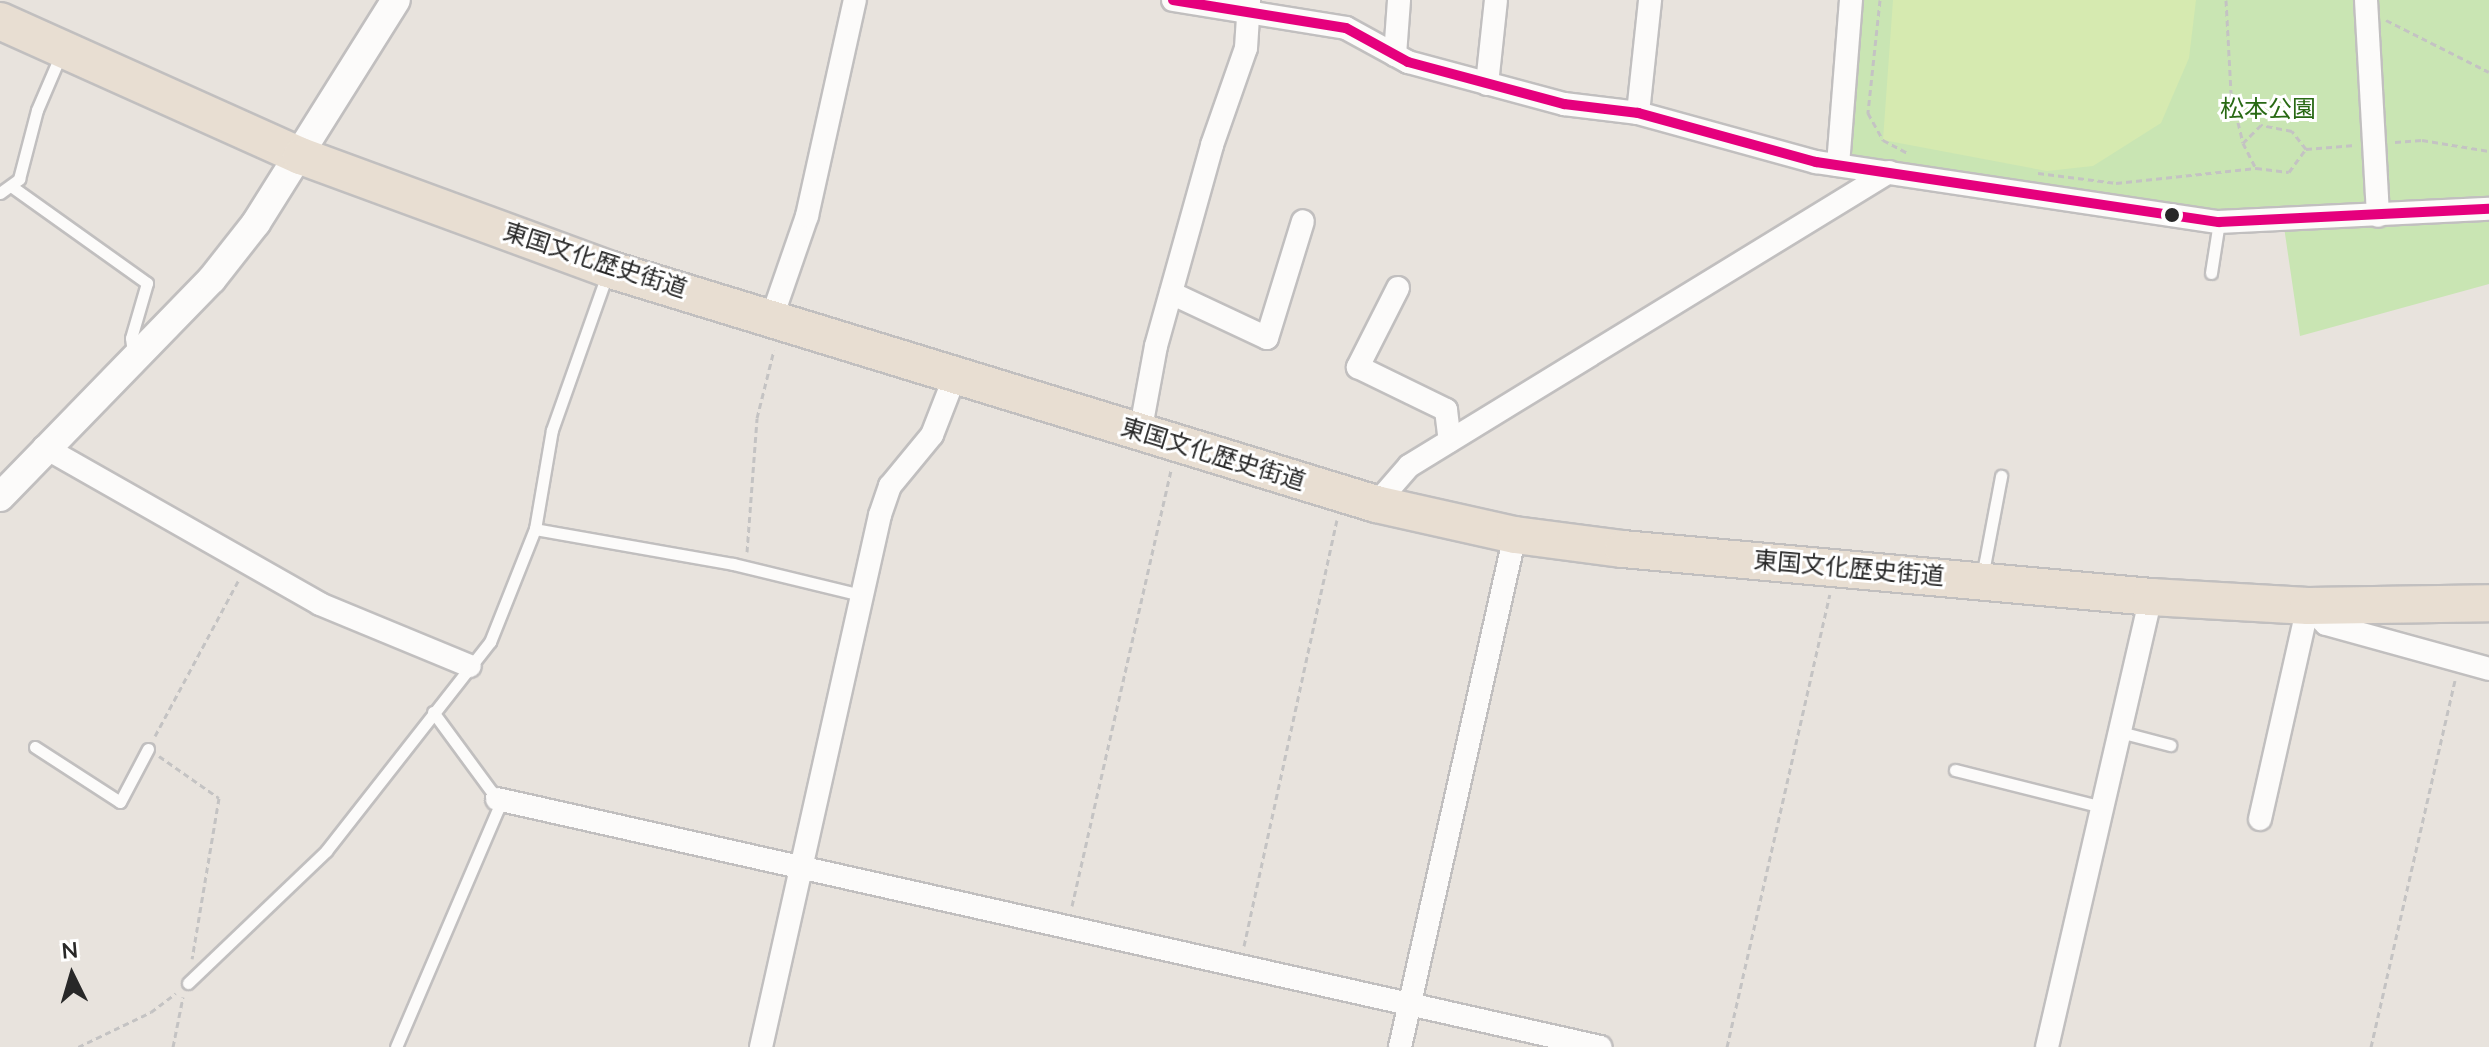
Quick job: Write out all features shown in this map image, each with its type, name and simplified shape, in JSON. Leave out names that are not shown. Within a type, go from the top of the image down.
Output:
[{"type":"highway","name":"東国文化歴史街道","points":[[0,21],[301,156],[608,269],[777,318],[1176,446],[1360,499],[1515,535],[1836,568],[2151,597],[2308,606],[2489,603]]},
{"type":"street","points":[[2,490],[212,279],[301,156],[396,0]]},
{"type":"street","points":[[777,318],[807,216],[855,0]]},
{"type":"street","points":[[1173,0],[1249,7],[1346,28],[1395,55],[1487,84],[1564,104],[1638,113],[1838,165],[2219,222],[2489,209]]},
{"type":"street","points":[[1395,55],[1399,0]]},
{"type":"street","points":[[1487,84],[1496,0]]},
{"type":"street","points":[[1638,113],[1650,0]]},
{"type":"street","points":[[1838,165],[1851,0]]},
{"type":"street","points":[[2366,5],[2378,216]]},
{"type":"street","points":[[1140,433],[1171,293],[1246,48],[1249,7]]},
{"type":"street","points":[[1360,499],[1889,172]]},
{"type":"street","points":[[1171,293],[1267,338],[1303,221]]},
{"type":"street","points":[[1398,288],[1358,367],[1446,410],[1450,441]]},
{"type":"street","points":[[761,1047],[861,595],[890,486],[932,435],[955,376]]},
{"type":"street","points":[[44,447],[320,604],[470,666]]},
{"type":"street","points":[[1400,1047],[1515,535]]},
{"type":"street","points":[[2047,1047],[2151,597]]},
{"type":"street","points":[[2308,606],[2326,624],[2489,669]]},
{"type":"street","points":[[2260,819],[2308,606]]},
{"type":"street","points":[[497,799],[1068,924],[1239,966],[1600,1047]]},
{"type":"lane","points":[[63,50],[37,110],[19,179],[5,189],[147,283],[131,338],[133,356]]},
{"type":"lane","points":[[2211,273],[2219,222]]},
{"type":"lane","points":[[188,983],[326,851],[490,642],[535,529],[552,430],[608,269]]},
{"type":"lane","points":[[1981,581],[2001,476]]},
{"type":"lane","points":[[535,529],[741,566],[861,595]]},
{"type":"lane","points":[[396,1047],[469,883],[498,809],[497,799],[433,712]]},
{"type":"lane","points":[[2120,732],[2170,745]]},
{"type":"lane","points":[[35,747],[120,802],[148,749]]},
{"type":"lane","points":[[1955,770],[2102,807]]},
{"type":"path","points":[[1880,0],[1868,113],[1883,140],[1910,154]]},
{"type":"path","points":[[2226,0],[2231,93],[2243,143],[2256,168]]},
{"type":"path","points":[[2366,5],[2489,72]]},
{"type":"path","points":[[2243,143],[2261,125],[2292,131],[2306,149]]},
{"type":"path","points":[[2393,142],[2422,140],[2489,151]]},
{"type":"path","points":[[2033,173],[2116,183],[2256,168],[2289,172],[2306,149],[2365,144]]},
{"type":"path","points":[[741,566],[750,547],[757,418],[777,318]]},
{"type":"path","points":[[1068,924],[1176,446]]},
{"type":"path","points":[[1239,966],[1360,499]]},
{"type":"path","points":[[173,1047],[188,983],[219,798],[148,749],[248,564]]},
{"type":"path","points":[[1727,1047],[1836,568]]},
{"type":"path","points":[[2371,1047],[2460,660]]},
{"type":"path","points":[[78,1047],[151,1012],[188,983]]},
{"type":"green space","name":"松本公園","points":[[1857,0],[2489,0],[2489,284],[2300,336],[2284,227],[2219,222],[1843,166]]},
{"type":"green space","points":[[1893,0],[2196,0],[2189,58],[2161,123],[2093,166],[2047,171],[1883,140]]},
{"type":"transit line","points":[[1173,0],[1346,28],[1408,62],[1564,104],[1638,113],[1816,162],[2219,222],[2489,209]]}]
